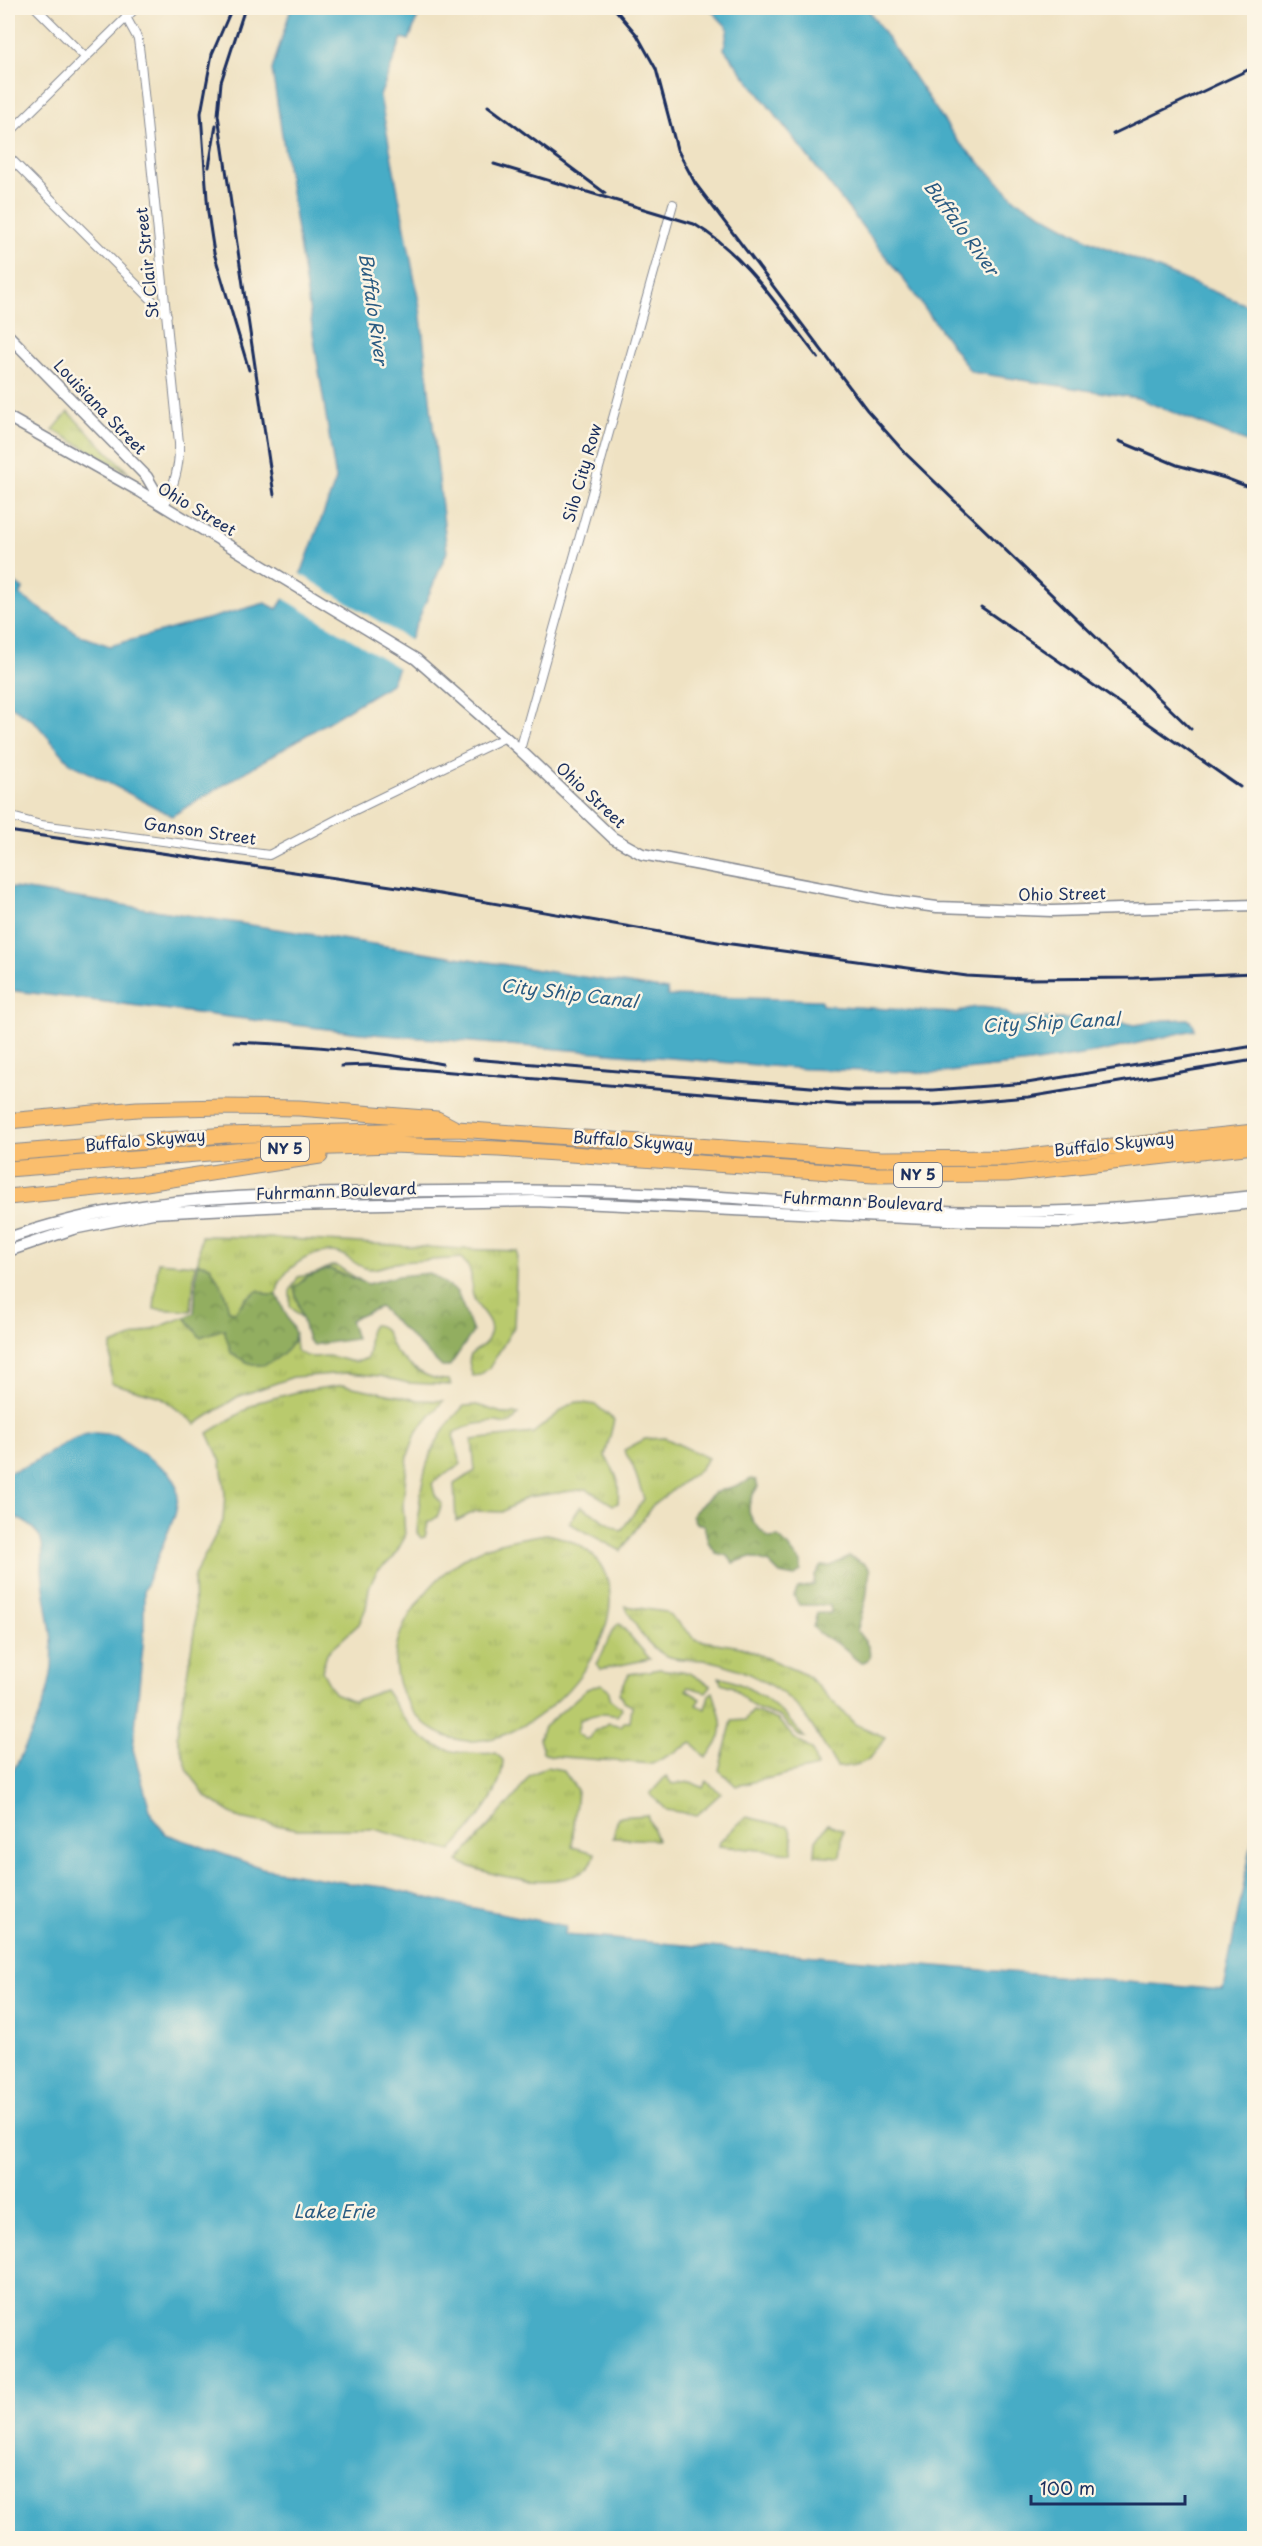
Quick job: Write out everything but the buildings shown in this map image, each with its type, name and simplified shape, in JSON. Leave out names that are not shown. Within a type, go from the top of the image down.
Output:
[{"type":"highway","points":[[8,1121],[137,1109],[299,1108],[436,1119],[457,1129]]},
{"type":"highway","name":"Buffalo Skyway","points":[[8,1153],[225,1135],[457,1129],[564,1137],[581,1147],[873,1175],[1007,1174],[1254,1146]]},
{"type":"highway","name":"Buffalo Skyway","points":[[8,1169],[247,1150],[392,1145],[563,1154],[581,1147],[881,1159],[1007,1158],[1254,1132]]},
{"type":"highway","points":[[8,1197],[146,1183],[392,1145]]},
{"type":"street","points":[[36,8],[85,57]]},
{"type":"street","points":[[8,134],[136,8]]},
{"type":"street","name":"St Clair Street","points":[[126,17],[138,39],[141,63],[180,464],[164,506]]},
{"type":"street","points":[[8,156],[167,316]]},
{"type":"street","name":"Silo City Row","points":[[520,750],[673,204]]},
{"type":"street","name":"Louisiana Street","points":[[8,335],[147,477],[164,506]]},
{"type":"street","name":"Ohio Street","points":[[8,417],[164,506],[416,659],[506,737],[613,838],[642,854],[884,900],[937,907],[1052,910],[1254,905]]},
{"type":"street","name":"Ganson Street","points":[[8,816],[41,825],[269,855],[351,812],[506,737]]},
{"type":"street","name":"Fuhrmann Boulevard","points":[[8,1238],[53,1224],[139,1211],[153,1213],[534,1196],[970,1221],[1064,1222],[1254,1196]]},
{"type":"street","name":"Fuhrmann Boulevard","points":[[1189,1206],[1254,1203]]},
{"type":"street","name":"Fuhrmann Boulevard","points":[[8,1251],[73,1229],[139,1211]]},
{"type":"green space","points":[[68,412],[129,473],[53,430]]},
{"type":"green space","points":[[201,1236],[517,1251],[514,1327],[490,1367],[480,1375],[473,1376],[469,1359],[474,1351],[487,1341],[491,1329],[488,1320],[475,1301],[470,1270],[461,1258],[401,1262],[370,1269],[338,1253],[318,1254],[308,1257],[290,1269],[283,1277],[277,1295],[268,1295],[259,1291],[246,1298],[235,1312],[229,1311],[210,1266],[198,1263]]},
{"type":"green space","points":[[158,1262],[195,1265],[191,1311],[154,1309]]},
{"type":"green space","points":[[197,1263],[210,1266],[224,1291],[229,1311],[235,1312],[246,1298],[259,1290],[268,1295],[277,1295],[295,1333],[287,1350],[269,1363],[257,1365],[246,1362],[231,1353],[224,1329],[200,1337],[185,1317],[194,1313]]},
{"type":"green space","points":[[331,1266],[337,1266],[361,1281],[329,1269],[294,1288],[302,1318],[290,1306],[290,1291],[298,1277],[317,1273]]},
{"type":"green space","points":[[329,1269],[368,1284],[398,1276],[430,1273],[457,1292],[473,1332],[449,1367],[442,1367],[380,1307],[350,1320],[356,1339],[313,1345],[308,1340],[294,1288],[307,1277]]},
{"type":"green space","points":[[185,1317],[200,1337],[224,1328],[228,1337],[292,1344],[295,1338],[296,1350],[307,1356],[329,1356],[355,1362],[367,1358],[370,1329],[373,1325],[378,1326],[385,1331],[393,1348],[407,1363],[427,1376],[449,1380],[451,1385],[408,1383],[380,1376],[347,1373],[293,1377],[237,1397],[196,1424],[161,1397],[111,1383],[111,1345]]},
{"type":"green space","points":[[343,1385],[418,1400],[443,1401],[417,1431],[408,1455],[403,1504],[405,1537],[393,1558],[377,1571],[369,1588],[366,1608],[359,1624],[327,1653],[322,1671],[334,1693],[354,1701],[385,1690],[412,1728],[434,1744],[464,1753],[495,1753],[503,1760],[498,1786],[492,1798],[451,1851],[374,1829],[297,1829],[239,1818],[205,1796],[188,1771],[177,1736],[195,1626],[194,1576],[223,1521],[225,1495],[221,1462],[208,1433],[258,1402],[301,1391]]},
{"type":"green space","points":[[577,1402],[596,1405],[614,1420],[605,1456],[617,1478],[618,1503],[613,1505],[587,1489],[527,1497],[502,1512],[476,1511],[456,1521],[454,1484],[475,1471],[472,1440],[533,1433],[569,1405]]},
{"type":"green space","points":[[477,1405],[505,1414],[518,1414],[510,1423],[477,1424],[453,1435],[461,1464],[432,1484],[435,1495],[442,1504],[437,1517],[428,1523],[425,1537],[421,1538],[417,1533],[420,1496],[433,1449],[451,1420],[464,1406]]},
{"type":"green space","points":[[665,1438],[708,1458],[700,1469],[652,1506],[621,1551],[569,1523],[581,1506],[621,1531],[644,1499],[633,1466],[624,1450],[645,1439]]},
{"type":"green space","points":[[751,1479],[756,1480],[758,1487],[750,1502],[750,1515],[762,1532],[769,1538],[778,1537],[782,1540],[801,1563],[801,1571],[794,1577],[780,1574],[769,1563],[750,1557],[733,1563],[728,1556],[716,1553],[708,1542],[704,1525],[696,1523],[692,1516],[715,1493]]},
{"type":"green space","points":[[547,1534],[588,1552],[608,1581],[608,1616],[594,1654],[568,1689],[535,1718],[498,1737],[460,1740],[443,1735],[428,1726],[415,1714],[405,1700],[399,1684],[395,1667],[396,1649],[405,1624],[415,1606],[429,1589],[461,1560],[496,1544]]},
{"type":"green space","points":[[849,1556],[865,1564],[870,1570],[866,1599],[857,1631],[867,1644],[869,1651],[869,1659],[862,1663],[846,1649],[813,1627],[817,1613],[831,1613],[830,1605],[799,1605],[794,1596],[798,1588],[814,1585],[815,1575],[821,1566],[831,1566]]},
{"type":"green space","points":[[625,1606],[666,1612],[697,1640],[741,1647],[806,1675],[855,1724],[885,1737],[866,1761],[854,1766],[837,1767],[806,1717],[782,1693],[757,1678],[720,1663],[675,1658],[662,1654],[643,1636]]},
{"type":"green space","points":[[619,1623],[650,1659],[601,1669],[597,1664]]},
{"type":"green space","points":[[660,1669],[690,1673],[711,1686],[706,1692],[688,1687],[686,1690],[701,1699],[697,1705],[705,1709],[709,1695],[713,1692],[719,1711],[721,1734],[706,1758],[692,1743],[652,1764],[551,1756],[543,1752],[539,1739],[544,1727],[587,1689],[601,1684],[608,1689],[611,1700],[622,1709],[617,1716],[598,1714],[580,1720],[577,1733],[585,1739],[590,1738],[594,1731],[609,1723],[621,1726],[624,1722],[630,1722],[632,1706],[624,1702],[619,1693],[629,1674]]},
{"type":"green space","points":[[719,1677],[756,1692],[786,1717],[804,1737],[799,1736],[780,1717],[749,1703],[733,1687],[721,1683]]},
{"type":"green space","points":[[753,1711],[778,1720],[795,1739],[812,1750],[817,1767],[736,1786],[719,1770],[732,1721],[745,1720]]},
{"type":"green space","points":[[546,1767],[563,1770],[577,1790],[572,1847],[595,1853],[588,1867],[574,1876],[555,1880],[534,1880],[490,1873],[458,1861],[516,1795],[530,1775]]},
{"type":"green space","points":[[666,1776],[672,1784],[691,1782],[703,1788],[706,1781],[721,1793],[697,1815],[667,1810],[650,1794]]},
{"type":"green space","points":[[647,1815],[657,1840],[613,1838],[618,1817]]},
{"type":"green space","points":[[746,1817],[789,1827],[793,1840],[792,1853],[719,1846],[720,1841]]},
{"type":"green space","points":[[828,1824],[843,1830],[840,1857],[815,1855],[816,1840]]},
{"type":"water","name":"Buffalo River","points":[[291,8],[421,8],[409,40],[402,38],[380,96],[420,308],[447,552],[391,684],[172,816],[70,763],[34,721],[8,704],[8,578],[23,589],[20,595],[81,636],[110,646],[265,603],[277,609],[302,571],[336,480],[272,70]]},
{"type":"water","name":"Buffalo River","points":[[709,8],[867,8],[957,140],[1016,200],[1092,242],[1254,308],[1254,445],[1137,398],[971,372],[904,280],[724,49],[728,28]]},
{"type":"water","name":"City Ship Canal","points":[[8,887],[667,990],[668,996],[821,1000],[822,1005],[956,1013],[978,1007],[1000,1010],[1013,1017],[1116,1021],[1135,1025],[1188,1019],[1194,1025],[1194,1030],[1100,1052],[1030,1063],[939,1073],[806,1069],[360,1033],[8,990]]},
{"type":"water","name":"Lake Erie","points":[[95,1433],[116,1435],[170,1473],[176,1483],[178,1498],[175,1515],[144,1590],[144,1635],[133,1749],[152,1817],[166,1834],[262,1868],[347,1883],[385,1887],[444,1902],[566,1926],[565,1935],[1223,1990],[1254,1832],[1254,2538],[8,2538],[8,1780],[27,1743],[44,1701],[51,1674],[52,1648],[43,1583],[42,1542],[32,1528],[8,1515],[8,1472],[20,1469],[83,1435]]},
{"type":"pier","points":[[297,572],[413,642],[402,670],[281,597]]},
{"type":"railway","points":[[232,8],[212,54],[201,113],[208,213],[214,253],[249,370]]},
{"type":"railway","points":[[245,8],[221,82],[218,115],[274,495]]},
{"type":"railway","points":[[614,8],[637,35],[656,69],[677,149],[695,183],[867,410],[905,453],[1191,729]]},
{"type":"railway","points":[[1113,134],[1254,67]]},
{"type":"railway","points":[[488,106],[605,193]]},
{"type":"railway","points":[[209,167],[216,125]]},
{"type":"railway","points":[[494,164],[694,224],[730,251],[746,267],[818,358]]},
{"type":"railway","points":[[1119,441],[1177,465],[1225,478],[1254,489]]},
{"type":"railway","points":[[981,607],[1240,787]]},
{"type":"railway","points":[[8,831],[405,888],[724,943],[967,976],[1027,979],[1134,978],[1254,973]]},
{"type":"railway","points":[[234,1042],[339,1049],[442,1064]]},
{"type":"railway","points":[[473,1059],[847,1090],[933,1090],[1027,1083],[1254,1046]]},
{"type":"railway","points":[[341,1066],[369,1065],[845,1105],[933,1105],[1028,1097],[1254,1060]]}]
